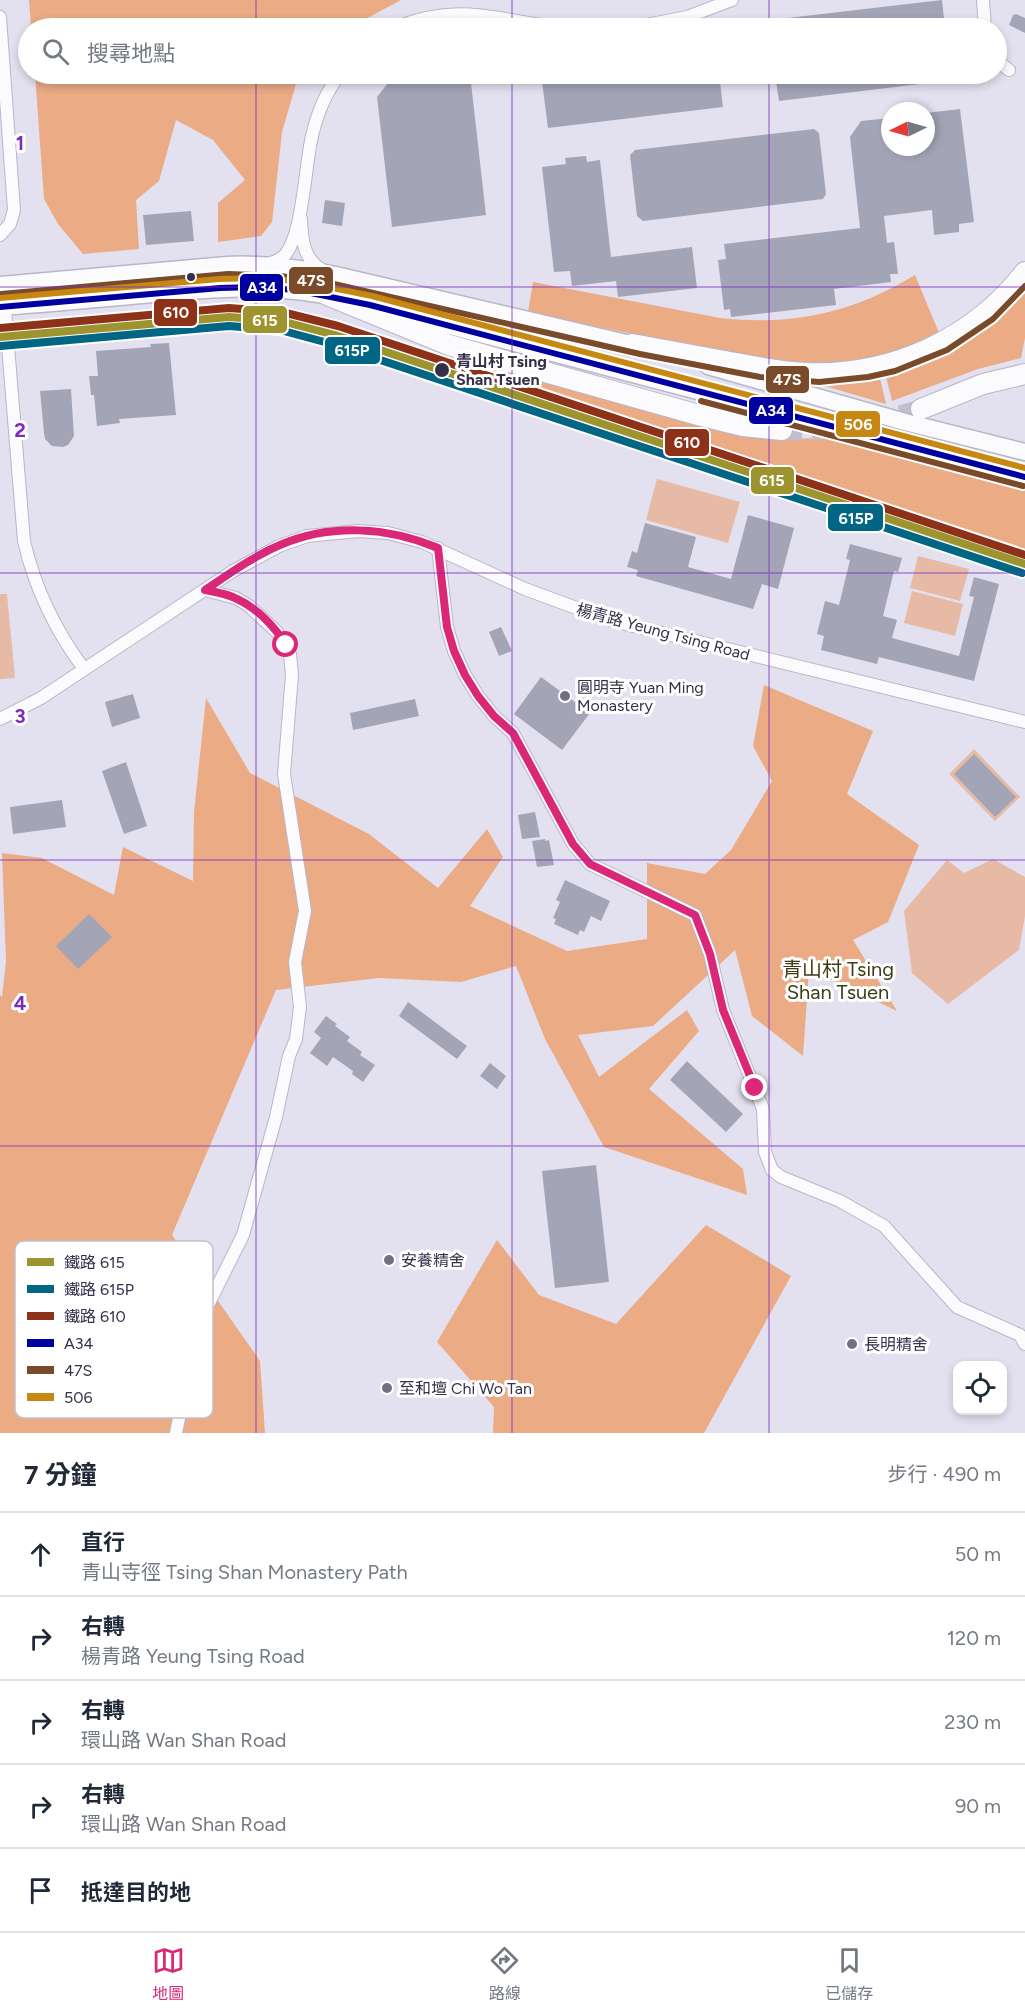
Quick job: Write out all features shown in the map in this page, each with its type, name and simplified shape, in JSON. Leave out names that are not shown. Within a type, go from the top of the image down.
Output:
[{"type":"main road","points":[[2,285],[189,267],[260,264],[329,274],[632,344],[774,370],[822,373],[860,369],[906,358],[961,332],[997,304],[1025,272]]},
{"type":"main road","points":[[2,307],[220,288],[257,287],[327,295],[1025,477]]},
{"type":"main road","points":[[327,295],[449,345],[721,421],[782,430]]},
{"type":"main road","points":[[632,344],[905,422],[1025,452]]},
{"type":"main road","points":[[921,409],[983,384],[1025,374]]},
{"type":"street","points":[[682,18],[732,0]]},
{"type":"street","points":[[983,0],[984,18]]},
{"type":"street","points":[[422,18],[457,12],[514,18]]},
{"type":"street","points":[[0,17],[14,210],[10,224],[0,235]]},
{"type":"street","points":[[260,264],[279,260],[287,252],[301,209],[314,129],[327,93],[333,84]]},
{"type":"street","points":[[301,209],[306,255],[313,264],[329,274]]},
{"type":"street","points":[[2,285],[2,307],[24,541],[33,575],[46,609],[84,669]]},
{"type":"street","name":"楊青路 Yeung Tsing Road","points":[[0,719],[40,698],[248,562],[300,538],[324,533],[358,531],[405,536],[438,548],[543,597],[619,623],[1025,722]]},
{"type":"street","points":[[438,548],[447,627],[461,667],[478,696],[494,716],[513,733],[573,844],[590,864],[695,915],[710,954],[723,1010],[763,1109],[765,1152],[772,1170],[781,1177],[840,1201],[884,1226],[957,1307],[1020,1335],[1025,1344]]},
{"type":"street","points":[[205,590],[236,598],[249,606],[277,632],[290,654],[292,675],[284,774],[305,911],[295,962],[300,1007],[296,1039],[289,1056],[276,1117],[243,1235],[213,1295]]},
{"type":"street","points":[[176,1433],[179,1418]]},
{"type":"shaded area","points":[[29,0],[401,0],[368,18],[30,18]]},
{"type":"shaded area","points":[[36,84],[296,84],[282,132],[272,222],[261,236],[218,242],[218,203],[245,180],[213,140],[176,120],[159,181],[136,200],[139,249],[83,254],[58,224],[44,199]]},
{"type":"shaded area","points":[[915,275],[939,333],[884,355],[840,364],[799,365],[773,361],[528,312],[533,282],[720,318],[773,320],[798,318],[822,314],[868,299]]},
{"type":"shaded area","points":[[1025,286],[1025,338],[1021,358],[978,369],[892,401],[885,372]]},
{"type":"shaded area","points":[[455,355],[785,439],[828,438],[1025,490],[1025,551],[453,361]]},
{"type":"shaded area","points":[[879,374],[886,404],[808,381]]},
{"type":"shaded area","points":[[657,479],[740,502],[728,543],[646,520]]},
{"type":"shaded area","points":[[918,556],[969,569],[960,601],[910,588]]},
{"type":"shaded area","points":[[912,591],[963,604],[955,636],[904,623]]},
{"type":"shaded area","points":[[0,594],[7,594],[15,678],[0,679]]},
{"type":"shaded area","points":[[764,685],[873,731],[847,794],[919,845],[888,922],[853,940],[897,1011],[809,969],[803,1056],[752,1016],[735,950],[653,1026],[578,1035],[599,1077],[687,1010],[699,1031],[649,1089],[743,1169],[747,1195],[604,1147],[545,1039],[516,966],[461,982],[379,978],[276,990],[172,1235],[176,1241],[15,1241],[15,1418],[213,1418],[213,1294],[260,1361],[265,1433],[0,1433],[0,995],[2,997],[6,961],[2,853],[42,858],[114,895],[123,847],[193,881],[194,812],[206,698],[250,773],[369,834],[438,888],[487,829],[503,857],[470,906],[567,951],[647,939],[647,863],[705,874],[731,850],[772,781],[753,746]]},
{"type":"shaded area","points":[[974,749],[1020,797],[995,821],[949,774]]},
{"type":"shaded area","points":[[993,859],[1025,877],[1025,916],[1019,950],[948,1004],[912,973],[904,911],[947,860],[964,873]]},
{"type":"shaded area","points":[[706,1225],[791,1276],[704,1433],[493,1433],[494,1407],[437,1342],[497,1240],[539,1295],[616,1324]]},
{"type":"building","points":[[942,0],[944,18],[787,18]]},
{"type":"building","points":[[1013,15],[1025,18],[1025,33],[1009,25]]},
{"type":"building","points":[[387,84],[471,84],[486,215],[392,227],[377,97]]},
{"type":"building","points":[[542,84],[720,84],[723,107],[548,128]]},
{"type":"building","points":[[776,84],[920,84],[779,101]]},
{"type":"building","points":[[960,109],[974,222],[959,224],[959,232],[934,235],[932,210],[884,216],[887,243],[894,242],[898,274],[890,274],[891,282],[834,289],[836,305],[731,317],[730,309],[724,310],[718,260],[726,259],[724,244],[860,228],[850,137],[861,121],[881,119],[881,156],[935,156],[935,112]]},
{"type":"building","points":[[814,129],[819,133],[826,194],[823,199],[643,221],[637,216],[630,155],[635,150]]},
{"type":"building","points":[[586,156],[587,162],[600,160],[611,257],[692,247],[697,288],[618,297],[616,281],[572,286],[570,271],[554,272],[542,167],[566,164],[565,158]]},
{"type":"building","points":[[325,200],[345,203],[342,226],[322,223]]},
{"type":"building","points":[[191,211],[194,241],[146,245],[143,215]]},
{"type":"building","points":[[169,343],[176,415],[119,419],[120,423],[97,426],[94,395],[91,395],[89,376],[98,376],[96,351],[151,347],[150,344]]},
{"type":"building","points":[[71,389],[74,436],[68,445],[52,446],[45,439],[40,391]]},
{"type":"building","points":[[748,515],[794,528],[778,589],[762,584],[753,609],[636,576],[638,570],[627,567],[632,551],[637,553],[645,523],[696,537],[688,567],[731,579]]},
{"type":"building","points":[[850,544],[902,558],[898,572],[894,571],[883,616],[897,620],[892,638],[959,656],[974,597],[969,596],[974,577],[999,584],[974,681],[879,657],[877,664],[821,650],[824,636],[817,634],[825,601],[839,605],[850,560],[846,559]]},
{"type":"building","points":[[501,627],[512,651],[499,656],[489,632]]},
{"type":"building","points":[[541,677],[590,713],[562,750],[514,714]]},
{"type":"building","points":[[133,694],[140,718],[112,727],[105,702]]},
{"type":"building","points":[[415,699],[419,716],[353,730],[350,713]]},
{"type":"building","points":[[974,754],[1016,797],[995,817],[954,774]]},
{"type":"building","points":[[126,762],[147,826],[124,834],[102,771]]},
{"type":"building","points":[[62,800],[66,827],[13,834],[10,807]]},
{"type":"building","points":[[535,812],[540,837],[522,839],[518,815]]},
{"type":"building","points":[[545,839],[545,841],[549,840],[554,865],[537,867],[532,841]]},
{"type":"building","points":[[565,880],[610,901],[601,921],[591,916],[584,932],[580,930],[578,935],[554,924],[556,919],[553,918],[560,902],[556,900]]},
{"type":"building","points":[[89,914],[112,937],[78,969],[56,946]]},
{"type":"building","points":[[408,1002],[467,1046],[457,1059],[399,1016]]},
{"type":"building","points":[[326,1016],[350,1037],[347,1041],[362,1052],[360,1055],[375,1065],[363,1082],[352,1074],[353,1071],[333,1057],[327,1066],[310,1053],[321,1038],[314,1032]]},
{"type":"building","points":[[687,1061],[743,1114],[726,1132],[670,1080]]},
{"type":"building","points":[[490,1063],[506,1076],[497,1089],[480,1076]]},
{"type":"building","points":[[596,1165],[609,1282],[555,1288],[542,1171]]},
{"type":"tunnel","points":[[782,430],[818,430],[853,426],[921,409]]},
{"type":"rail line","name":"610","points":[[0,328],[229,308],[282,312],[338,326],[1025,555]]},
{"type":"rail line","name":"615","points":[[0,337],[229,317],[281,321],[335,335],[1025,564]]},
{"type":"rail line","name":"615P","points":[[1,346],[229,326],[280,330],[332,344],[1022,573]]},
{"type":"transit line","name":"47S","points":[[1,294],[228,274],[281,276],[334,284],[640,354],[760,377],[819,382],[868,377],[895,371],[947,350],[993,319],[1025,286]]},
{"type":"transit line","name":"506","points":[[0,298],[219,279],[257,278],[298,281],[372,296],[1025,468]]},
{"type":"transit line","name":"A34","points":[[0,307],[220,288],[257,287],[296,290],[370,305],[1025,477]]},
{"type":"transit line","name":"47S","points":[[701,401],[1023,486]]},
{"type":"place","name":"青山村 Tsing Shan Tsuen","points":[[442,370]]},
{"type":"place","name":"圓明寺 Yuan Ming Monastery","points":[[565,696]]},
{"type":"place","name":"安養精舍","points":[[389,1260]]},
{"type":"place","name":"長明精舍","points":[[852,1344]]},
{"type":"place","name":"至和壇 Chi Wo Tan","points":[[387,1388]]},
{"type":"district","name":"青山村 Tsing Shan Tsuen","points":[[838,980]]},
{"type":"route","points":[[286,645],[271,625],[244,602],[205,590],[248,562],[279,546],[307,536],[373,531],[405,536],[438,548],[447,627],[454,651],[465,675],[494,716],[513,733],[573,844],[590,864],[695,915],[710,954],[723,1010],[755,1088]]}]
